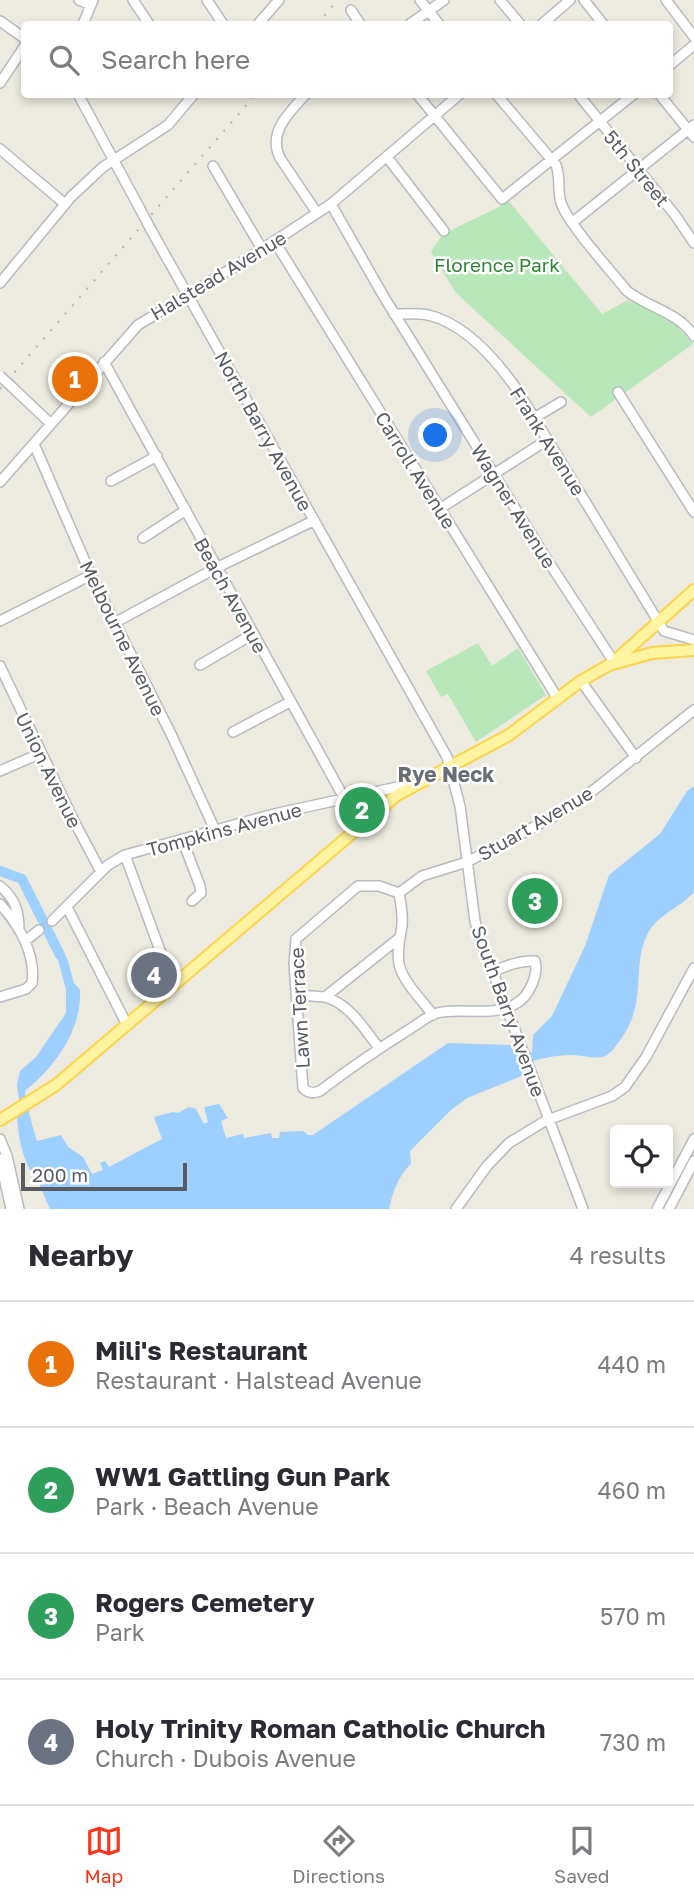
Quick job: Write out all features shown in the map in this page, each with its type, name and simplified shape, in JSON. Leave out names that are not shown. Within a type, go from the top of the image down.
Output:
[{"type":"main road","points":[[0,1120],[56,1085],[379,809],[419,782],[509,735],[581,681],[611,664],[694,590]]},
{"type":"main road","points":[[611,664],[652,653],[694,650]]},
{"type":"street","points":[[79,0],[92,2],[84,21]]},
{"type":"street","points":[[133,0],[147,21]]},
{"type":"street","points":[[207,0],[221,21]]},
{"type":"street","points":[[261,21],[279,0]]},
{"type":"street","points":[[419,0],[437,21]]},
{"type":"street","points":[[414,21],[444,0]]},
{"type":"street","points":[[500,0],[518,21]]},
{"type":"street","points":[[546,21],[570,0]]},
{"type":"street","points":[[584,0],[601,21]]},
{"type":"street","points":[[666,0],[694,37]]},
{"type":"street","points":[[351,10],[358,21]]},
{"type":"street","points":[[0,21],[21,36]]},
{"type":"street","points":[[673,62],[694,45]]},
{"type":"street","points":[[0,83],[21,52]]},
{"type":"street","name":"North Barry Avenue","points":[[80,98],[451,765]]},
{"type":"street","points":[[0,283],[90,178],[167,125],[191,98]]},
{"type":"street","points":[[303,98],[279,126],[276,149],[279,158],[317,214]]},
{"type":"street","points":[[421,98],[502,200],[629,98]]},
{"type":"street","name":"Halstead Avenue","points":[[0,482],[138,325],[275,242],[331,204],[455,98]]},
{"type":"street","points":[[499,98],[552,159],[560,174],[560,202],[627,292],[682,321],[694,336]]},
{"type":"street","name":"5th Street","points":[[581,98],[694,243]]},
{"type":"street","points":[[573,222],[692,131],[663,98]]},
{"type":"street","points":[[0,149],[65,204]]},
{"type":"street","points":[[387,157],[444,231]]},
{"type":"street","points":[[213,166],[262,249]]},
{"type":"street","name":"Wagner Avenue","points":[[331,204],[394,314],[611,664]]},
{"type":"street","name":"Carroll Avenue","points":[[275,242],[558,699]]},
{"type":"street","name":"Frank Avenue","points":[[394,314],[429,315],[469,338],[498,363],[659,623]]},
{"type":"street","name":"Beach Avenue","points":[[104,362],[360,827]]},
{"type":"street","points":[[0,376],[51,424]]},
{"type":"street","points":[[618,392],[694,512]]},
{"type":"street","points":[[534,418],[561,402]]},
{"type":"street","points":[[440,508],[547,440]]},
{"type":"street","name":"Melbourne Avenue","points":[[34,444],[91,575],[215,830]]},
{"type":"street","points":[[111,481],[157,456]]},
{"type":"street","points":[[143,538],[186,510]]},
{"type":"street","points":[[116,622],[216,568],[313,521]]},
{"type":"street","points":[[0,621],[91,575]]},
{"type":"street","points":[[659,623],[664,631],[680,638],[694,640]]},
{"type":"street","points":[[201,665],[253,634]]},
{"type":"street","name":"Union Avenue","points":[[0,666],[40,753],[101,872]]},
{"type":"street","points":[[581,681],[636,758]]},
{"type":"street","points":[[233,732],[290,702]]},
{"type":"street","name":"Stuart Avenue","points":[[399,893],[422,876],[467,862],[553,817],[585,797],[694,710]]},
{"type":"street","points":[[0,771],[40,753]]},
{"type":"street","name":"South Barry Avenue","points":[[451,765],[460,806],[475,921],[583,1209]]},
{"type":"street","name":"Tompkins Avenue","points":[[52,921],[108,865],[125,855],[215,830],[419,782]]},
{"type":"street","points":[[182,839],[200,886],[201,893],[192,901]]},
{"type":"street","points":[[125,855],[173,986]]},
{"type":"street","points":[[0,886],[9,894],[18,909],[19,927]]},
{"type":"street","name":"Lawn Terrace","points":[[399,893],[379,886],[358,886],[296,939],[296,992],[303,1088],[310,1093],[320,1091],[379,1048],[433,1015]]},
{"type":"street","points":[[325,997],[398,939],[402,911],[399,893]]},
{"type":"street","points":[[0,904],[19,927],[32,963],[32,984],[26,989],[0,998]]},
{"type":"street","points":[[67,907],[127,1025]]},
{"type":"street","points":[[25,941],[39,930]]},
{"type":"street","points":[[398,939],[402,972],[433,1015],[500,1010],[521,1001],[536,975],[535,961],[517,962],[492,972]]},
{"type":"street","points":[[456,1209],[487,1166],[509,1143],[550,1119],[612,1096],[625,1087],[646,1057],[694,968]]},
{"type":"street","points":[[296,992],[302,996],[325,997],[339,1003],[349,1011],[379,1048]]},
{"type":"street","points":[[0,1139],[7,1156],[19,1209]]},
{"type":"street","points":[[657,1209],[694,1139]]},
{"type":"street","points":[[0,1159],[11,1209]]},
{"type":"street","points":[[669,1209],[694,1161]]},
{"type":"green space","name":"Florence Park","points":[[508,200],[602,314],[628,300],[673,322],[693,344],[591,417],[456,293],[431,252],[443,234]]},
{"type":"green space","points":[[478,643],[492,666],[518,648],[546,695],[476,742],[448,694],[441,697],[426,671]]},
{"type":"water","points":[[694,786],[694,892],[656,922],[647,935],[642,948],[634,1012],[621,1039],[611,1052],[603,1057],[558,1056],[523,1064],[524,1075],[467,1098],[451,1110],[410,1151],[411,1164],[397,1185],[389,1209],[50,1209],[22,1150],[17,1122],[17,1115],[21,1112],[17,1085],[20,1071],[36,1057],[66,1013],[66,989],[54,946],[57,942],[67,958],[74,983],[80,990],[79,1005],[77,1019],[65,1046],[47,1070],[25,1091],[37,1141],[61,1135],[68,1147],[83,1157],[92,1174],[103,1170],[100,1163],[105,1161],[109,1167],[162,1139],[154,1117],[178,1113],[189,1107],[196,1109],[204,1124],[208,1122],[204,1107],[219,1104],[228,1118],[221,1121],[226,1138],[271,1133],[272,1138],[279,1138],[280,1132],[303,1131],[313,1135],[448,1043],[511,1045],[517,1049],[520,1057],[532,1052],[533,1035],[552,1016],[585,946],[609,875],[660,834],[687,791]]},
{"type":"waterway","points":[[0,871],[22,879],[60,955]]},
{"type":"railway","points":[[320,21],[338,0]]},
{"type":"railway","points":[[0,389],[253,98]]},
{"type":"place","name":"Mili's Restaurant","points":[[75,379]]},
{"type":"place","name":"WW1 Gattling Gun Park","points":[[362,810]]},
{"type":"place","name":"Rogers Cemetery","points":[[535,901]]},
{"type":"place","name":"Holy Trinity Roman Catholic Church","points":[[154,975]]},
{"type":"district","name":"Rye Neck","points":[[446,774]]}]
